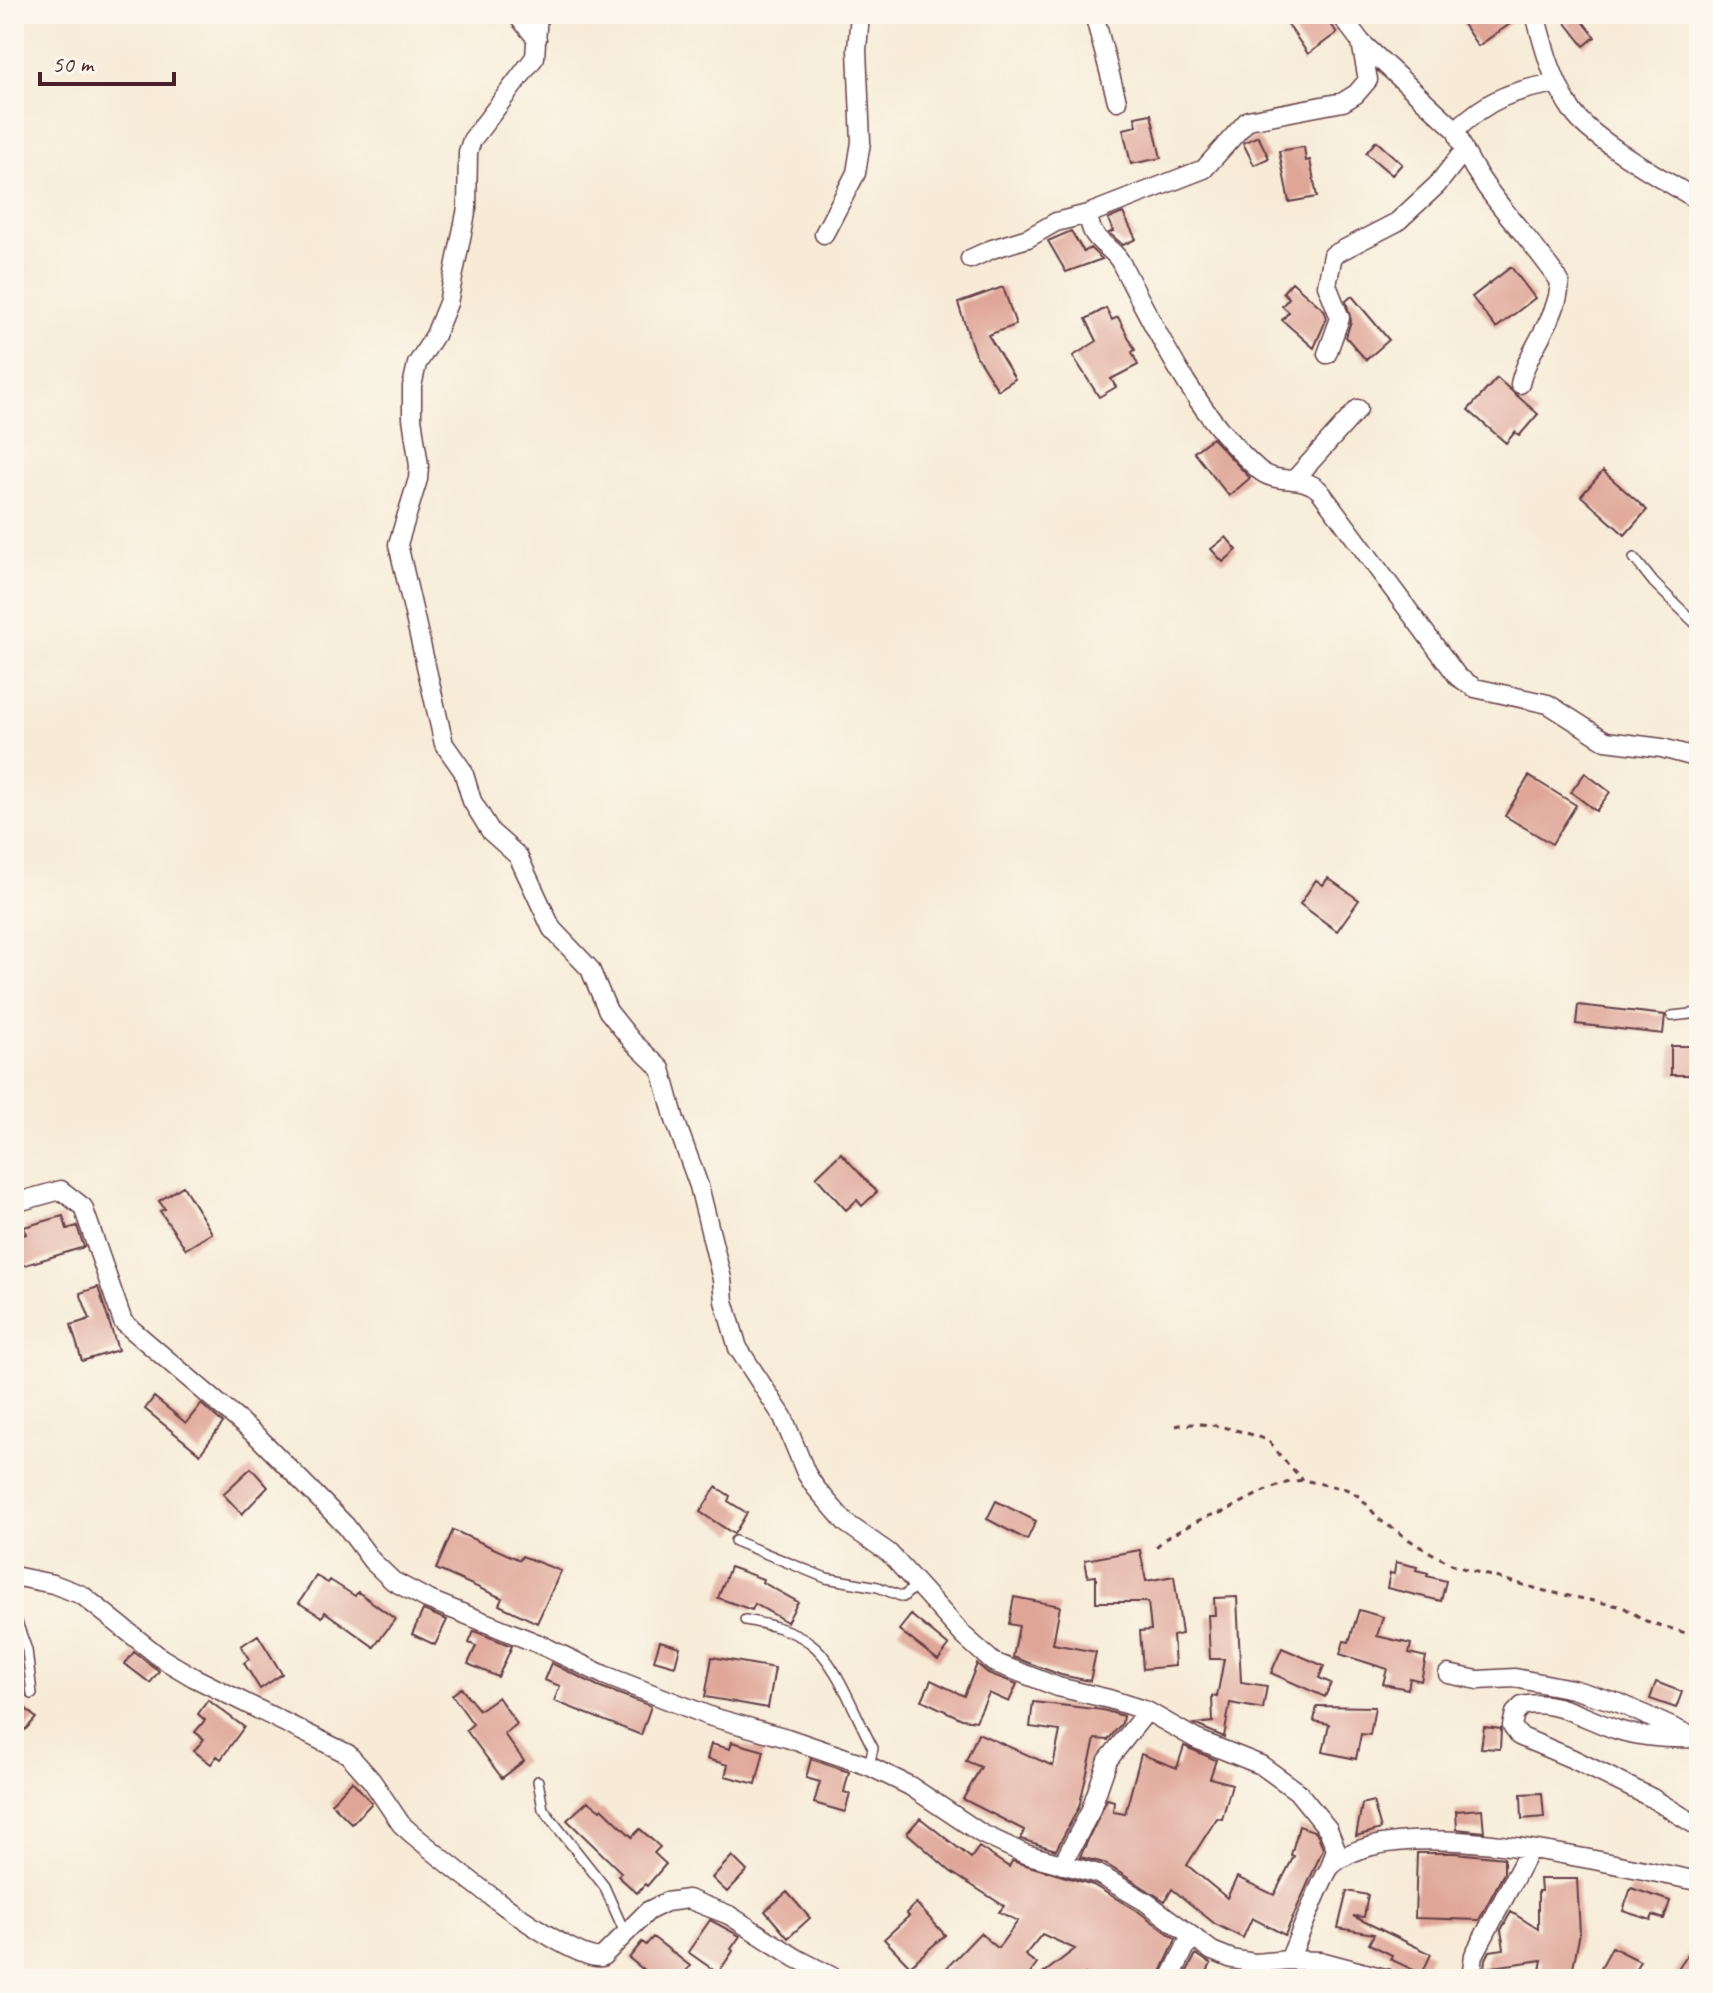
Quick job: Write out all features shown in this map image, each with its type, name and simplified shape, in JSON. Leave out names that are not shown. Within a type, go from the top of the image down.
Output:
[{"type":"street","points":[[516,14],[537,39]]},
{"type":"street","points":[[538,14],[537,51],[531,64],[472,140],[468,152],[467,208],[448,303],[435,335],[417,364],[412,386],[418,479],[398,544],[444,744],[463,771],[472,801],[491,832],[518,856],[552,929],[590,969],[608,1011],[632,1041],[661,1069],[675,1120],[699,1186],[722,1279],[724,1301],[738,1348],[778,1407],[806,1473],[846,1523],[889,1553],[964,1636],[993,1662],[1058,1687],[1147,1711],[1196,1739],[1261,1765],[1297,1791],[1328,1829],[1336,1849],[1289,1960]]},
{"type":"street","points":[[824,234],[856,173],[861,142],[857,50],[860,14]]},
{"type":"street","points":[[1094,14],[1117,101]]},
{"type":"street","points":[[1340,14],[1361,42],[1456,130],[1463,152],[1560,282],[1559,298],[1524,367],[1520,384]]},
{"type":"street","points":[[1535,14],[1557,83],[1574,114],[1591,130],[1699,201]]},
{"type":"street","points":[[970,259],[1028,238],[1056,222],[1088,214],[1204,169],[1248,120],[1343,102],[1356,94],[1368,80],[1361,42]]},
{"type":"street","points":[[1456,130],[1480,108],[1498,97],[1557,83]]},
{"type":"street","points":[[1327,354],[1340,318],[1327,285],[1333,255],[1397,222],[1437,185],[1463,152]]},
{"type":"street","points":[[1088,214],[1093,232],[1120,259],[1174,363],[1231,441],[1262,472],[1275,479],[1295,479],[1315,486],[1330,502],[1450,668],[1466,684],[1548,704],[1606,741],[1662,748],[1699,758]]},
{"type":"street","points":[[1295,479],[1358,409]]},
{"type":"street","points":[[14,1203],[61,1190],[83,1207],[123,1322],[259,1438],[346,1526],[372,1561],[393,1581],[427,1599],[539,1644],[604,1675],[712,1717],[869,1766],[910,1786],[982,1834],[1025,1854],[1098,1874],[1146,1902],[1212,1951],[1255,1963],[1320,1961],[1388,1979]]},
{"type":"street","points":[[14,1576],[53,1584],[82,1595],[161,1658],[348,1754],[411,1833],[563,1945],[596,1958],[608,1953],[639,1918],[656,1906],[688,1899],[729,1915],[796,1958],[837,1979]]},
{"type":"street","points":[[1448,1674],[1478,1680],[1515,1678],[1572,1689],[1619,1703],[1698,1738]]},
{"type":"street","points":[[1698,1738],[1620,1731],[1550,1704],[1522,1706],[1515,1713],[1512,1726],[1519,1736],[1639,1791],[1699,1827]]},
{"type":"street","points":[[1062,1865],[1090,1812],[1108,1760],[1147,1711]]},
{"type":"street","points":[[1330,1867],[1347,1856],[1375,1847],[1422,1840],[1530,1849],[1699,1881]]},
{"type":"street","points":[[1471,1979],[1474,1955],[1530,1849]]},
{"type":"street","points":[[1170,1979],[1191,1936]]},
{"type":"lane","points":[[1634,558],[1654,583],[1699,627]]},
{"type":"lane","points":[[1672,1016],[1699,1013]]},
{"type":"lane","points":[[735,1541],[826,1578],[878,1587],[903,1597],[917,1584]]},
{"type":"lane","points":[[14,1614],[27,1650],[32,1694]]},
{"type":"lane","points":[[745,1620],[795,1634],[811,1643],[830,1665],[873,1748],[869,1766]]},
{"type":"lane","points":[[538,1781],[543,1809],[604,1886],[625,1933]]},
{"type":"path","points":[[1176,1426],[1188,1423],[1220,1427],[1268,1440],[1303,1480]]},
{"type":"path","points":[[1156,1547],[1166,1538],[1205,1517],[1223,1512],[1264,1491],[1303,1480],[1346,1489],[1360,1497],[1380,1520],[1455,1566],[1545,1591],[1623,1607],[1646,1621],[1699,1637]]},
{"type":"building","points":[[1281,14],[1324,14],[1337,33],[1308,54]]},
{"type":"building","points":[[1456,14],[1523,14],[1523,15],[1478,46]]},
{"type":"building","points":[[1559,14],[1577,14],[1595,37],[1584,46]]},
{"type":"building","points":[[1151,114],[1161,158],[1131,164],[1123,129],[1137,126],[1135,117]]},
{"type":"building","points":[[1258,136],[1269,158],[1254,165],[1243,143]]},
{"type":"building","points":[[1376,141],[1402,164],[1392,175],[1366,153]]},
{"type":"building","points":[[1304,147],[1306,161],[1310,160],[1317,197],[1289,202],[1279,151]]},
{"type":"building","points":[[1123,213],[1136,239],[1123,245],[1109,233],[1113,231],[1108,219]]},
{"type":"building","points":[[1071,231],[1084,252],[1090,248],[1102,259],[1066,272],[1048,241]]},
{"type":"building","points":[[1511,267],[1535,298],[1496,328],[1472,297]]},
{"type":"building","points":[[1292,282],[1324,310],[1327,318],[1314,348],[1282,320],[1289,312],[1282,306],[1289,298],[1283,292]]},
{"type":"building","points":[[1003,287],[1016,325],[988,335],[1015,379],[998,390],[974,352],[958,303]]},
{"type":"building","points":[[1352,296],[1389,340],[1366,360],[1346,337],[1351,321],[1346,301]]},
{"type":"building","points":[[1106,308],[1112,320],[1118,317],[1135,350],[1132,352],[1138,365],[1111,379],[1116,387],[1099,397],[1073,356],[1097,341],[1086,319]]},
{"type":"building","points":[[1497,378],[1538,414],[1519,436],[1515,432],[1506,443],[1468,410]]},
{"type":"building","points":[[1212,438],[1250,478],[1229,496],[1194,452]]},
{"type":"building","points":[[1603,471],[1647,510],[1625,535],[1581,496]]},
{"type":"building","points":[[1226,537],[1237,550],[1223,562],[1211,549]]},
{"type":"building","points":[[1585,773],[1610,792],[1596,811],[1571,792]]},
{"type":"building","points":[[1529,776],[1576,805],[1552,844],[1505,816]]},
{"type":"building","points":[[1328,878],[1359,900],[1337,931],[1300,904],[1316,880],[1323,885]]},
{"type":"building","points":[[1578,1005],[1665,1015],[1663,1034],[1576,1024]]},
{"type":"building","points":[[1671,1046],[1699,1046],[1699,1075],[1671,1075]]},
{"type":"building","points":[[841,1153],[877,1192],[862,1206],[857,1200],[846,1210],[816,1177]]},
{"type":"building","points":[[183,1186],[212,1233],[186,1249],[160,1211],[165,1209],[159,1201]]},
{"type":"building","points":[[63,1216],[67,1229],[77,1226],[84,1247],[19,1267],[14,1238],[26,1234],[24,1227]]},
{"type":"building","points":[[98,1287],[118,1350],[82,1361],[71,1325],[90,1319],[80,1293]]},
{"type":"building","points":[[154,1397],[186,1423],[201,1404],[223,1423],[200,1454],[145,1409]]},
{"type":"building","points":[[251,1468],[268,1487],[242,1514],[223,1494]]},
{"type":"building","points":[[716,1487],[730,1496],[728,1501],[747,1513],[734,1534],[700,1512]]},
{"type":"building","points":[[996,1501],[1036,1521],[1027,1540],[987,1519]]},
{"type":"building","points":[[453,1530],[520,1560],[522,1556],[561,1571],[537,1623],[499,1605],[502,1598],[436,1569]]},
{"type":"building","points":[[1140,1550],[1146,1581],[1174,1576],[1182,1634],[1173,1636],[1175,1666],[1143,1669],[1140,1631],[1151,1630],[1148,1602],[1096,1602],[1096,1576],[1088,1577],[1085,1560]]},
{"type":"building","points":[[1396,1562],[1417,1567],[1416,1570],[1428,1573],[1427,1576],[1446,1581],[1441,1601],[1387,1588]]},
{"type":"building","points":[[730,1567],[763,1579],[762,1582],[798,1602],[787,1622],[755,1604],[752,1610],[718,1598]]},
{"type":"building","points":[[316,1576],[328,1583],[330,1580],[355,1596],[358,1592],[395,1619],[374,1647],[325,1612],[322,1617],[299,1603]]},
{"type":"building","points":[[1014,1597],[1060,1606],[1053,1644],[1096,1652],[1090,1681],[1061,1675],[1013,1657],[1019,1626],[1009,1624]]},
{"type":"building","points":[[1237,1597],[1241,1682],[1267,1686],[1263,1709],[1230,1703],[1224,1737],[1194,1724],[1213,1722],[1212,1696],[1217,1697],[1224,1659],[1210,1659],[1208,1615],[1215,1615],[1214,1598]]},
{"type":"building","points":[[423,1610],[447,1620],[435,1645],[412,1634]]},
{"type":"building","points":[[1359,1610],[1383,1617],[1377,1636],[1411,1644],[1409,1653],[1426,1657],[1421,1681],[1410,1678],[1408,1689],[1383,1684],[1387,1669],[1340,1654],[1344,1641],[1349,1642]]},
{"type":"building","points":[[911,1615],[949,1646],[938,1660],[899,1630]]},
{"type":"building","points":[[474,1631],[512,1646],[498,1677],[468,1664],[476,1646],[469,1643]]},
{"type":"building","points":[[258,1635],[282,1674],[260,1689],[244,1663],[249,1659],[241,1646]]},
{"type":"building","points":[[660,1641],[680,1647],[675,1666],[654,1660]]},
{"type":"building","points":[[1282,1648],[1324,1666],[1319,1678],[1331,1683],[1325,1697],[1271,1673]]},
{"type":"building","points":[[134,1652],[159,1671],[150,1683],[125,1664]]},
{"type":"building","points":[[712,1657],[775,1668],[768,1708],[705,1697]]},
{"type":"building","points":[[551,1663],[598,1686],[651,1706],[641,1735],[554,1701],[560,1686],[544,1680]]},
{"type":"building","points":[[977,1664],[988,1673],[1017,1684],[1009,1702],[989,1693],[976,1721],[962,1719],[922,1700],[931,1680],[964,1696]]},
{"type":"building","points":[[1656,1682],[1682,1692],[1676,1708],[1650,1699]]},
{"type":"building","points":[[461,1688],[479,1710],[498,1697],[517,1724],[504,1734],[524,1761],[502,1778],[466,1730],[473,1724],[452,1695]]},
{"type":"building","points":[[208,1700],[244,1727],[221,1759],[217,1756],[211,1764],[194,1751],[204,1739],[195,1732],[205,1720],[198,1714]]},
{"type":"building","points":[[1033,1702],[1103,1710],[1123,1716],[1122,1723],[1108,1740],[1095,1739],[1079,1807],[1056,1850],[1021,1839],[1024,1830],[963,1799],[981,1767],[966,1761],[978,1733],[1053,1766],[1060,1731],[1030,1727]]},
{"type":"building","points":[[22,1705],[36,1718],[25,1730],[14,1719],[14,1713]]},
{"type":"building","points":[[1317,1706],[1375,1707],[1370,1735],[1361,1734],[1356,1759],[1323,1752],[1329,1724],[1314,1721]]},
{"type":"building","points":[[1484,1727],[1501,1729],[1500,1749],[1481,1748]]},
{"type":"building","points":[[732,1742],[764,1751],[756,1784],[725,1776],[728,1765],[707,1759],[711,1744],[730,1749]]},
{"type":"building","points":[[1184,1746],[1216,1760],[1210,1778],[1232,1784],[1222,1819],[1217,1818],[1187,1865],[1227,1898],[1237,1877],[1274,1895],[1294,1856],[1291,1855],[1299,1826],[1318,1835],[1323,1849],[1285,1935],[1252,1918],[1243,1938],[1215,1924],[1172,1889],[1165,1901],[1104,1863],[1080,1857],[1107,1799],[1114,1801],[1113,1812],[1125,1814],[1141,1754],[1177,1768]]},
{"type":"building","points":[[811,1759],[849,1772],[844,1792],[850,1794],[845,1812],[814,1803],[820,1782],[806,1778]]},
{"type":"building","points":[[352,1781],[372,1803],[352,1824],[331,1803]]},
{"type":"building","points":[[1542,1793],[1544,1817],[1522,1819],[1521,1794]]},
{"type":"building","points":[[588,1801],[600,1810],[602,1808],[632,1837],[640,1829],[660,1847],[654,1853],[666,1864],[637,1893],[618,1876],[621,1872],[567,1820]]},
{"type":"building","points":[[1373,1801],[1381,1829],[1356,1836],[1362,1804]]},
{"type":"building","points":[[1482,1809],[1484,1832],[1457,1829],[1456,1811]]},
{"type":"building","points":[[920,1818],[971,1858],[979,1847],[1009,1867],[1012,1861],[1093,1885],[1139,1912],[1176,1939],[1158,1979],[1092,1979],[1085,1974],[1078,1979],[1036,1979],[1075,1949],[1042,1934],[1025,1955],[1037,1964],[1026,1979],[936,1979],[980,1933],[998,1948],[1018,1921],[999,1912],[1004,1906],[951,1872],[907,1833]]},
{"type":"building","points":[[1417,1853],[1504,1858],[1504,1873],[1479,1920],[1415,1918]]},
{"type":"building","points":[[732,1856],[747,1871],[727,1892],[712,1878]]},
{"type":"building","points":[[1540,1879],[1577,1879],[1580,1933],[1571,1977],[1540,1971],[1542,1960],[1485,1968],[1490,1951],[1504,1949],[1501,1930],[1511,1912],[1538,1929]]},
{"type":"building","points":[[1631,1888],[1670,1901],[1664,1919],[1653,1915],[1651,1920],[1623,1911]]},
{"type":"building","points":[[1347,1891],[1368,1895],[1364,1917],[1353,1916],[1431,1954],[1422,1974],[1390,1959],[1392,1955],[1369,1944],[1374,1934],[1338,1928]]},
{"type":"building","points":[[787,1892],[810,1918],[788,1938],[765,1911]]},
{"type":"building","points":[[916,1903],[945,1935],[910,1966],[884,1939],[909,1916],[906,1913]]},
{"type":"building","points":[[710,1920],[740,1936],[718,1973],[688,1952]]},
{"type":"building","points":[[653,1937],[690,1966],[680,1979],[655,1979],[629,1958],[642,1942],[646,1945]]},
{"type":"building","points":[[1699,1937],[1699,1979],[1683,1979],[1675,1973]]},
{"type":"building","points":[[1612,1947],[1640,1961],[1630,1979],[1609,1979],[1598,1973]]},
{"type":"building","points":[[1196,1954],[1211,1964],[1203,1979],[1183,1979]]}]
